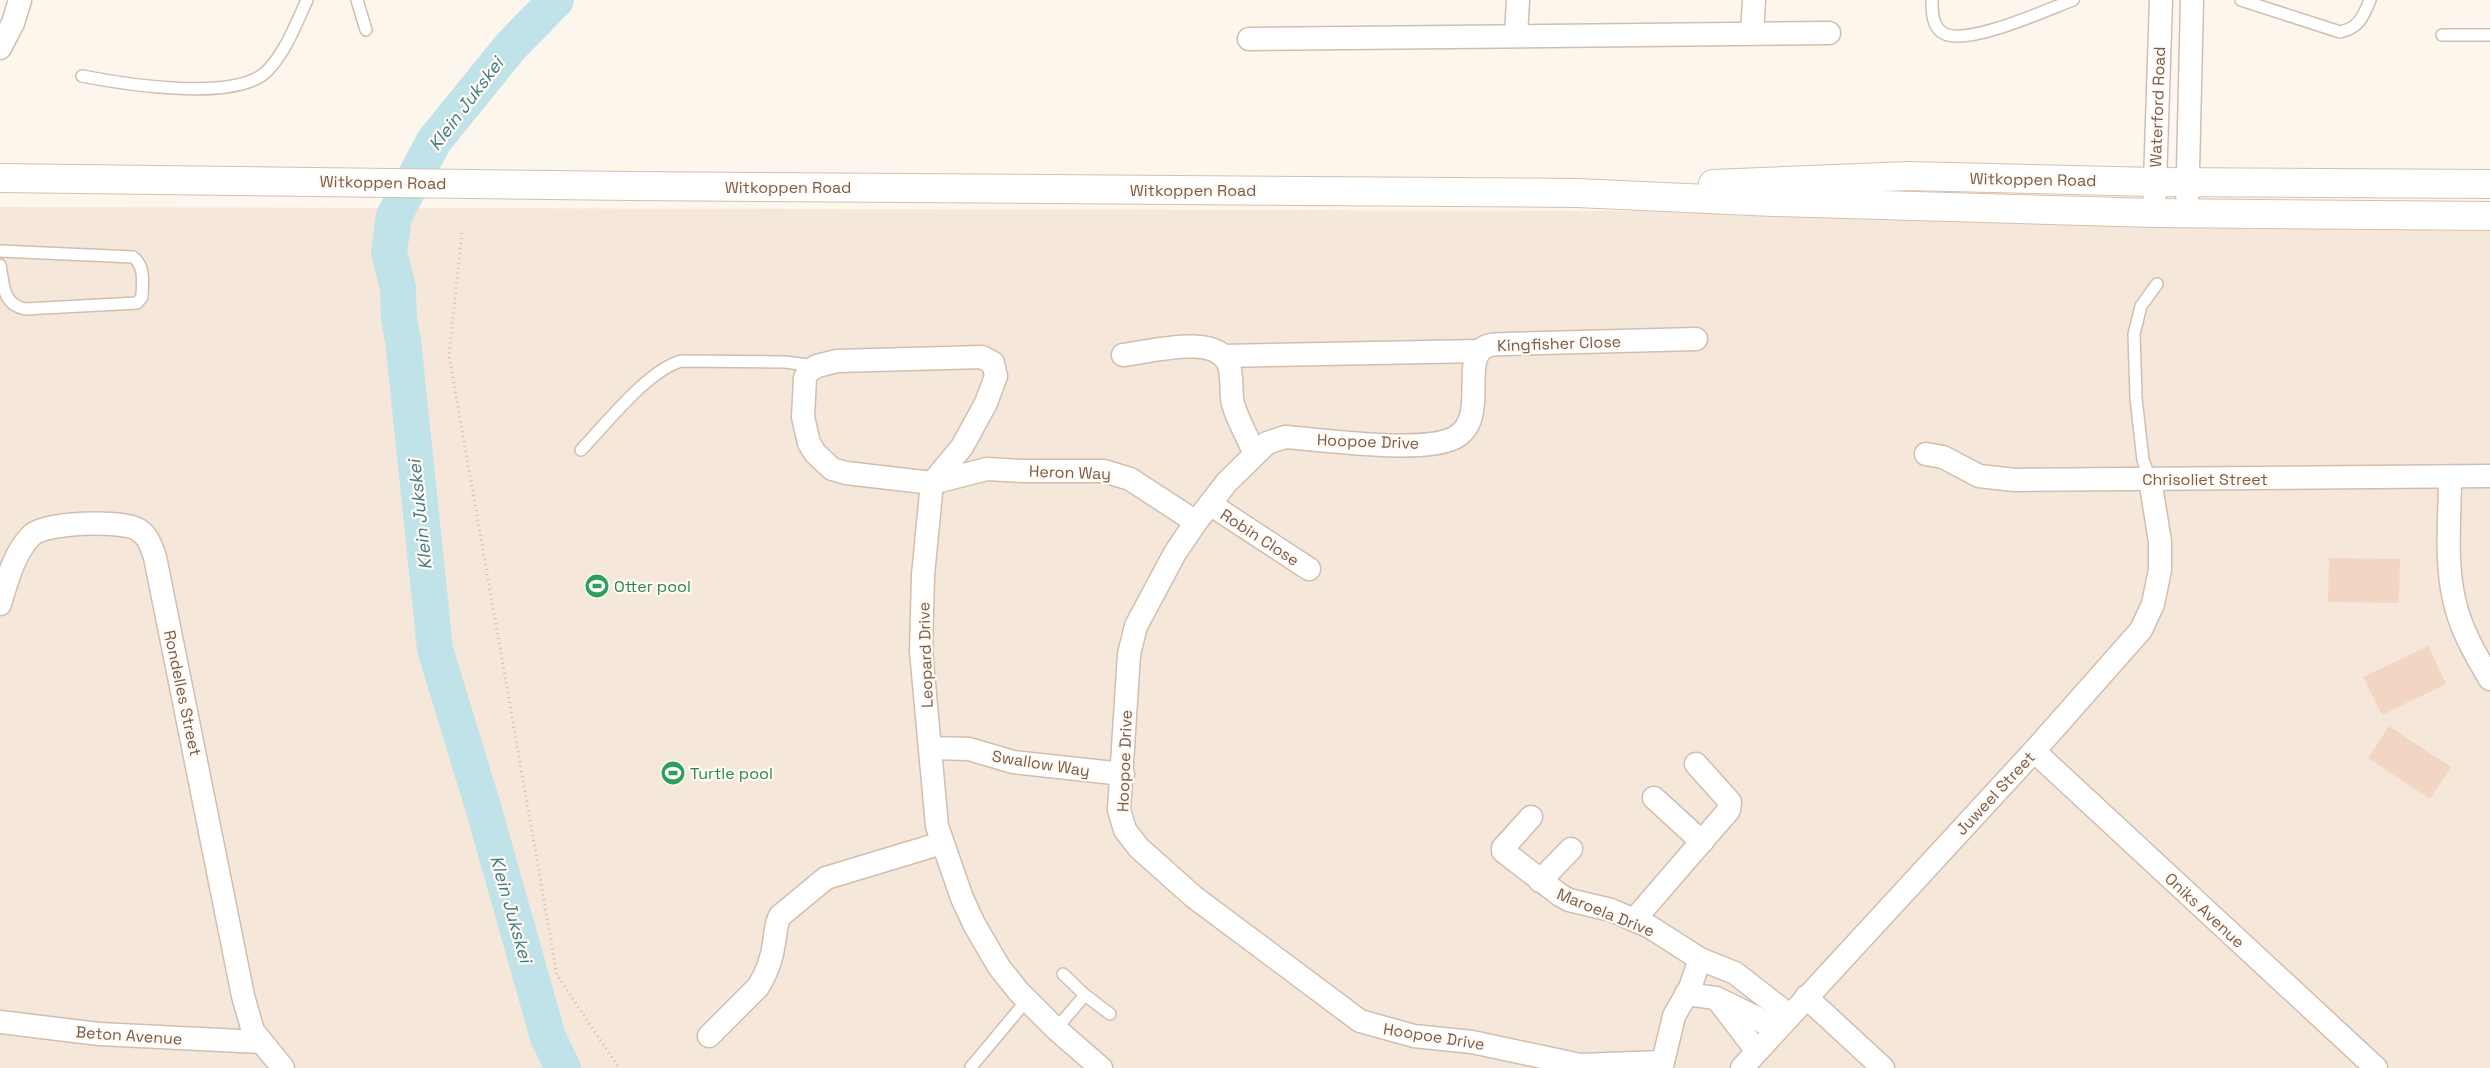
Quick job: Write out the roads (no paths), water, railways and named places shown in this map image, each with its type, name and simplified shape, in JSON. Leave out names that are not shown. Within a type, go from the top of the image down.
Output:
[{"type":"main road","name":"Witkoppen Road","points":[[1577,193],[1850,177],[1909,176],[2154,182],[2490,184]]},
{"type":"main road","name":"Witkoppen Road","points":[[0,178],[1577,193],[1774,202],[2154,213],[2490,216]]},
{"type":"street","points":[[0,48],[13,23],[20,0]]},
{"type":"street","points":[[1516,36],[1518,0]]},
{"type":"street","points":[[1752,33],[1754,0]]},
{"type":"street","name":"Waterford Road","points":[[2154,213],[2161,0]]},
{"type":"street","name":"Waterford Road","points":[[2187,213],[2192,0]]},
{"type":"street","points":[[1249,39],[1752,33],[1829,34]]},
{"type":"street","name":"Kingfisher Close","points":[[1462,432],[1472,415],[1474,367],[1480,351],[1486,346],[1696,340]]},
{"type":"street","points":[[1123,355],[1198,346],[1217,350],[1224,356],[1229,366],[1233,403],[1254,454]]},
{"type":"street","points":[[1224,356],[1480,351]]},
{"type":"street","points":[[982,357],[993,363],[996,376],[986,404],[962,446],[932,483],[846,473],[832,470],[823,463],[809,442],[803,417],[805,378],[808,372],[827,363],[982,357]]},
{"type":"street","name":"Hoopoe Drive","points":[[1462,432],[1453,438],[1440,442],[1402,446],[1285,437],[1267,443],[1227,482],[1175,553],[1140,617],[1132,638],[1129,654],[1119,810],[1122,824],[1139,848],[1194,897],[1360,1021],[1414,1036],[1472,1042],[1574,1064],[1606,1066],[1664,1065]]},
{"type":"street","name":"Chrisoliet Street","points":[[1926,454],[1943,457],[1979,476],[2001,480],[2490,476]]},
{"type":"street","name":"Heron Way","points":[[932,483],[987,469],[1104,471],[1130,479],[1196,522]]},
{"type":"street","points":[[2450,477],[2450,562],[2454,598],[2463,628],[2490,679]]},
{"type":"street","name":"Juweel Street","points":[[1742,1068],[1756,1050],[2034,751],[2147,620],[2153,604],[2160,570],[2160,542],[2150,479]]},
{"type":"street","name":"Leopard Drive","points":[[932,483],[922,575],[921,629],[937,826],[974,924],[999,967],[1056,1030],[1100,1068]]},
{"type":"street","name":"Robin Close","points":[[1210,504],[1309,569]]},
{"type":"street","name":"Rondelles Street","points":[[0,604],[8,577],[16,560],[24,544],[36,532],[71,525],[124,525],[136,528],[149,540],[155,557],[243,996],[253,1031],[259,1042],[282,1068]]},
{"type":"street","name":"Swallow Way","points":[[930,748],[969,749],[1013,762],[1122,774]]},
{"type":"street","name":"Oniks Avenue","points":[[2034,751],[2376,1068]]},
{"type":"street","points":[[1634,920],[1730,810],[1730,802],[1696,764]]},
{"type":"street","points":[[1654,798],[1702,842]]},
{"type":"street","name":"Maroela Drive","points":[[1530,817],[1503,848],[1503,851],[1540,881],[1569,900],[1611,910],[1650,927],[1700,959],[1734,973],[1782,1023]]},
{"type":"street","points":[[709,1036],[758,987],[772,957],[777,921],[780,916],[819,881],[942,843]]},
{"type":"street","points":[[1540,881],[1571,849]]},
{"type":"street","points":[[1664,1065],[1674,1016],[1695,978],[1700,959]]},
{"type":"street","points":[[1686,994],[1716,998],[1755,1016],[1782,1023]]},
{"type":"street","points":[[1806,997],[1883,1068]]},
{"type":"street","points":[[1716,998],[1756,1050]]},
{"type":"street","name":"Beton Avenue","points":[[0,1022],[99,1034],[259,1042]]},
{"type":"lane","points":[[82,76],[150,87],[201,89],[245,83],[268,72],[285,47],[307,0]]},
{"type":"lane","points":[[357,0],[366,30]]},
{"type":"lane","points":[[1932,0],[1935,25],[1944,33],[1957,37],[1978,35],[2073,0]]},
{"type":"lane","points":[[2241,0],[2340,32],[2351,30],[2359,24],[2370,0]]},
{"type":"lane","points":[[2442,35],[2490,35]]},
{"type":"lane","points":[[0,251],[133,257],[139,262],[142,269],[142,297],[137,303],[25,309],[14,306],[8,301],[0,265]]},
{"type":"lane","points":[[2150,479],[2143,460],[2136,398],[2134,334],[2141,306],[2158,284]]},
{"type":"lane","points":[[581,450],[648,381],[670,364],[681,361],[827,363]]},
{"type":"lane","points":[[1063,974],[1085,995],[1110,1014]]},
{"type":"lane","points":[[1056,1030],[1085,995]]},
{"type":"lane","points":[[971,1067],[1028,1000]]},
{"type":"waterway","name":"Klein Jukskei","points":[[556,0],[511,46],[434,141],[394,216],[389,252],[398,288],[399,319],[403,340],[435,649],[483,807],[548,1037],[563,1068]]},
{"type":"place","name":"Otter pool","points":[[597,586]]},
{"type":"place","name":"Turtle pool","points":[[673,773]]}]
